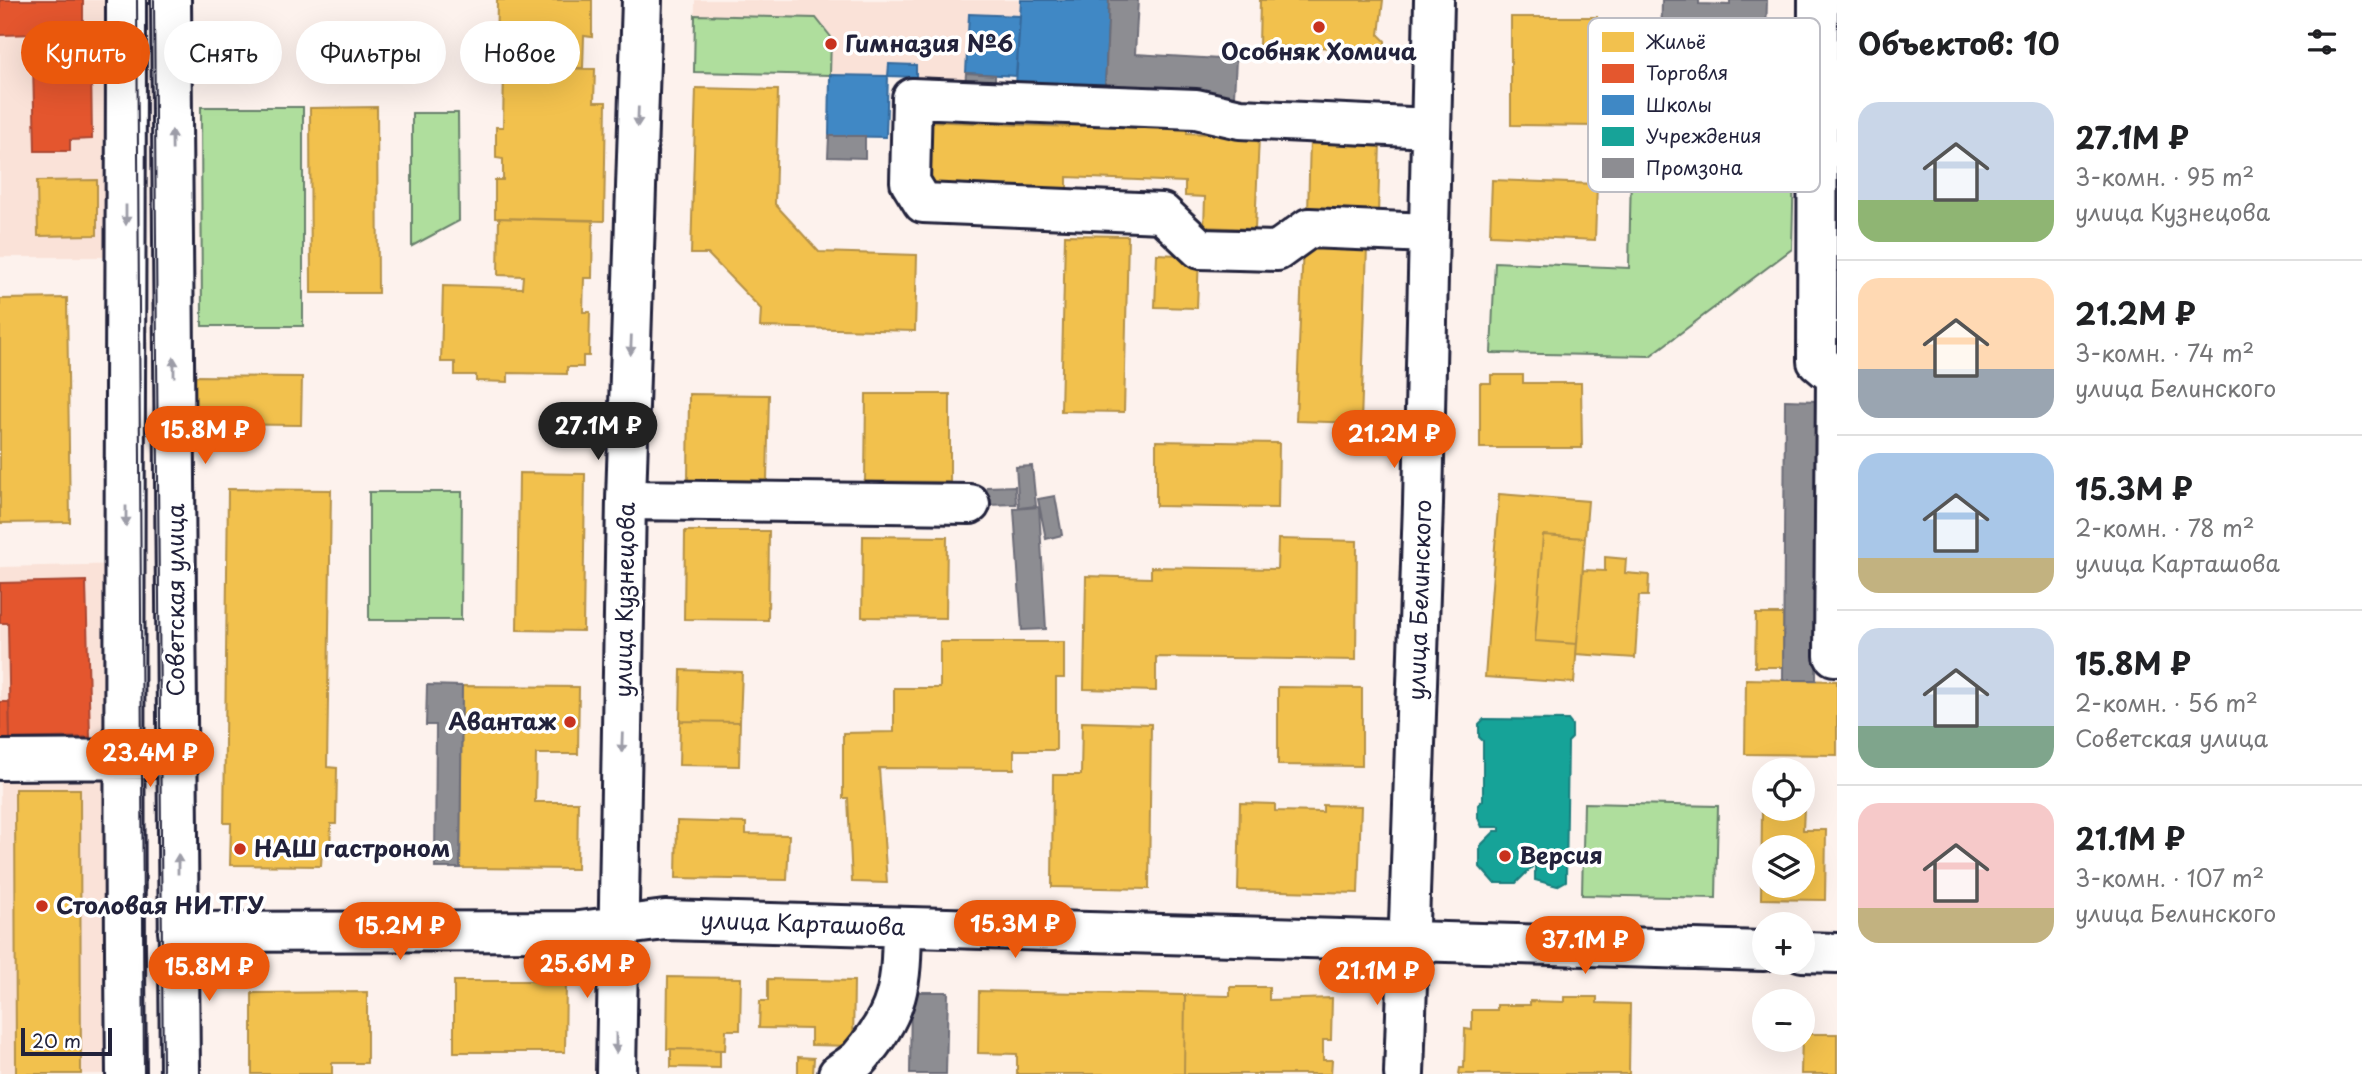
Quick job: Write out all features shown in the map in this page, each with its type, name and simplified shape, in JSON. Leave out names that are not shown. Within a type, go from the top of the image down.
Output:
[{"type":"street","points":[[126,0],[126,564],[122,759],[126,1074]]},
{"type":"street","name":"Советская улица","points":[[171,0],[180,1074]]},
{"type":"street","name":"улица Кузнецова","points":[[616,1074],[616,926],[626,500],[642,0]]},
{"type":"street","name":"улица Белинского","points":[[1404,1074],[1434,0]]},
{"type":"street","points":[[1818,0],[1818,18]]},
{"type":"street","points":[[1429,233],[1309,228],[1277,251],[1200,249],[1162,213],[923,203],[909,182],[912,98],[1196,108],[1251,120],[1431,128]]},
{"type":"street","points":[[1817,192],[1817,361],[1837,377],[1834,656],[1837,656]]},
{"type":"street","points":[[626,500],[970,504]]},
{"type":"street","points":[[0,760],[177,759]]},
{"type":"street","name":"улица Карташова","points":[[178,932],[579,931],[665,920],[1752,951]]},
{"type":"street","points":[[838,1074],[859,1059],[897,1002],[901,984],[902,927]]},
{"type":"street","points":[[1815,952],[1837,953]]},
{"type":"shaded area","points":[[0,0],[117,0],[117,21],[21,21],[21,84],[118,84],[121,257],[0,257]]},
{"type":"shaded area","name":"Гимназия №6","points":[[695,0],[1021,0],[1020,16],[969,14],[965,87],[915,85],[915,77],[694,72]]},
{"type":"shaded area","points":[[126,564],[133,1074],[0,1074],[0,567]]},
{"type":"green space","points":[[695,15],[816,18],[831,37],[830,75],[694,72]]},
{"type":"green space","points":[[201,107],[303,107],[303,326],[202,326]]},
{"type":"green space","points":[[412,113],[458,113],[459,221],[412,246]]},
{"type":"green space","points":[[1631,192],[1793,192],[1792,249],[1650,356],[1491,353],[1495,262],[1629,268]]},
{"type":"green space","points":[[369,492],[462,492],[461,620],[369,620]]},
{"type":"green space","points":[[1584,803],[1718,806],[1716,898],[1582,895]]},
{"type":"building: Жильё","points":[[497,0],[592,0],[592,37],[584,36],[583,68],[580,68],[580,21],[497,21]]},
{"type":"building: Жильё","name":"Особняк Хомича","points":[[1260,0],[1383,0],[1379,35],[1385,41],[1385,48],[1381,54],[1374,55],[1366,49],[1311,47],[1306,55],[1299,56],[1291,47],[1259,46]]},
{"type":"building: Жильё","points":[[1511,17],[1597,17],[1588,18],[1588,126],[1511,125]]},
{"type":"building: Жильё","points":[[580,69],[595,69],[594,102],[606,102],[604,221],[495,218],[495,180],[503,180],[503,159],[496,158],[496,127],[503,127],[504,84],[580,84]]},
{"type":"building: Жильё","points":[[696,88],[778,90],[775,204],[819,252],[917,255],[915,331],[760,327],[761,309],[708,254],[691,254]]},
{"type":"building: Жильё","points":[[377,107],[378,293],[311,293],[310,108]]},
{"type":"building: Жильё","points":[[1070,112],[1188,117],[1187,133],[1259,136],[1255,229],[1204,227],[1205,197],[1185,196],[1185,182],[1067,177],[1067,192],[922,186],[925,121],[1069,127]]},
{"type":"building: Жильё","points":[[1310,138],[1380,140],[1378,215],[1308,213]]},
{"type":"building: Жильё","points":[[97,180],[97,235],[38,236],[37,181]]},
{"type":"building: Жильё","points":[[1492,180],[1588,184],[1588,192],[1597,192],[1595,240],[1490,235]]},
{"type":"building: Жильё","points":[[499,218],[593,220],[592,278],[584,278],[583,312],[590,312],[589,356],[583,356],[583,367],[567,367],[567,374],[508,373],[508,382],[476,381],[476,375],[455,375],[455,362],[441,362],[443,286],[522,288],[523,276],[498,275]]},
{"type":"building: Жильё","points":[[1065,235],[1128,236],[1124,412],[1061,411]]},
{"type":"building: Жильё","points":[[1303,245],[1367,247],[1361,423],[1296,421]]},
{"type":"building: Жильё","points":[[1157,254],[1199,256],[1197,308],[1155,307]]},
{"type":"building: Жильё","points":[[67,298],[70,522],[0,523],[0,299]]},
{"type":"building: Жильё","points":[[1491,375],[1523,375],[1523,383],[1581,383],[1582,448],[1480,448],[1480,383],[1491,383]]},
{"type":"building: Жильё","points":[[194,376],[302,377],[301,425],[193,424]]},
{"type":"building: Жильё","points":[[689,394],[769,395],[767,481],[688,480]]},
{"type":"building: Жильё","points":[[866,394],[950,394],[950,482],[865,481]]},
{"type":"building: Жильё","points":[[1156,441],[1279,443],[1278,508],[1156,506]]},
{"type":"building: Жильё","points":[[519,473],[585,474],[583,631],[517,630]]},
{"type":"building: Жильё","points":[[228,489],[331,490],[327,767],[337,768],[336,824],[331,824],[330,849],[322,849],[321,866],[230,865],[231,823],[224,823]]},
{"type":"building: Жильё","points":[[1499,494],[1588,501],[1585,538],[1543,535],[1535,641],[1577,644],[1574,683],[1485,677]]},
{"type":"building: Жильё","points":[[685,531],[769,531],[768,620],[684,619]]},
{"type":"building: Жильё","points":[[1543,535],[1585,538],[1577,644],[1535,641]]},
{"type":"building: Жильё","points":[[863,536],[947,537],[946,618],[862,617]]},
{"type":"building: Жильё","points":[[1278,539],[1357,541],[1356,660],[1156,657],[1156,691],[1084,689],[1086,576],[1151,578],[1151,567],[1277,569]]},
{"type":"building: Жильё","points":[[1605,557],[1626,559],[1625,573],[1649,575],[1648,596],[1639,596],[1635,658],[1576,654],[1583,570],[1605,571]]},
{"type":"building: Жильё","points":[[1756,614],[1783,614],[1783,667],[1755,667]]},
{"type":"building: Жильё","points":[[940,642],[1064,642],[1064,678],[1056,678],[1056,750],[1014,750],[1014,769],[879,768],[887,883],[852,882],[848,798],[843,798],[843,733],[894,732],[894,688],[940,688]]},
{"type":"building: Жильё","points":[[681,670],[742,672],[740,722],[680,721]]},
{"type":"building: Жильё","points":[[1746,679],[1837,681],[1837,755],[1745,754]]},
{"type":"building: Жильё","points":[[462,686],[579,687],[578,754],[536,754],[535,802],[578,802],[577,869],[460,868]]},
{"type":"building: Жильё","points":[[1278,687],[1362,688],[1362,766],[1278,765]]},
{"type":"building: Жильё","points":[[680,721],[740,722],[739,766],[679,765]]},
{"type":"building: Жильё","points":[[1082,722],[1151,724],[1149,889],[1052,887],[1053,775],[1081,775]]},
{"type":"building: Жильё","points":[[15,789],[80,789],[81,1074],[16,1074]]},
{"type":"building: Жильё","points":[[1240,803],[1275,804],[1275,811],[1323,812],[1323,805],[1361,806],[1358,893],[1238,890]]},
{"type":"building: Жильё","points":[[677,821],[746,823],[746,834],[789,835],[787,880],[676,878]]},
{"type":"building: Жильё","points":[[1762,821],[1803,821],[1803,830],[1826,830],[1825,900],[1761,899],[1815,898],[1815,835],[1762,835]]},
{"type":"building: Жильё","points":[[668,977],[741,978],[740,1030],[726,1030],[725,1050],[667,1049]]},
{"type":"building: Жильё","points":[[768,979],[854,981],[853,1046],[811,1045],[811,1029],[759,1028],[760,1001],[768,1001]]},
{"type":"building: Жильё","points":[[454,981],[566,981],[565,1052],[454,1052]]},
{"type":"building: Жильё","points":[[1230,987],[1269,987],[1269,1000],[1332,998],[1331,1040],[1323,1040],[1323,1060],[1332,1060],[1331,1074],[1184,1074],[1185,995],[1230,996]]},
{"type":"building: Жильё","points":[[979,991],[1185,995],[1184,1074],[1017,1074],[1017,1054],[978,1053]]},
{"type":"building: Жильё","points":[[367,992],[367,1063],[332,1063],[332,1074],[252,1074],[252,993]]},
{"type":"building: Жильё","points":[[1564,997],[1597,997],[1597,1003],[1630,1004],[1629,1074],[1459,1074],[1460,1068],[1464,1068],[1465,1029],[1472,1030],[1472,1010],[1497,1010],[1497,1005],[1530,1005],[1530,1001],[1564,1002]]},
{"type":"building: Жильё","points":[[1815,1034],[1837,1034],[1837,1074],[1801,1074],[1802,1052],[1815,1052]]},
{"type":"building: Жильё","points":[[671,1049],[720,1050],[720,1068],[671,1067]]},
{"type":"building: Жильё","points":[[798,1057],[814,1058],[813,1074],[798,1074]]},
{"type":"building: Торговля","points":[[0,0],[83,0],[83,21],[21,21],[21,34],[0,35]]},
{"type":"building: Торговля","points":[[33,84],[91,84],[92,139],[70,140],[70,151],[35,151]]},
{"type":"building: Торговля","points":[[86,581],[90,737],[10,739],[8,623],[0,623],[0,583]]},
{"type":"building: Торговля","points":[[0,702],[9,702],[10,739],[0,739]]},
{"type":"building: Школы","points":[[1021,0],[1109,0],[1105,89],[1016,85]]},
{"type":"building: Школы","points":[[969,14],[1020,16],[1016,76],[966,73]]},
{"type":"building: Школы","points":[[889,64],[916,65],[916,77],[888,76]]},
{"type":"building: Школы","points":[[830,75],[888,76],[886,137],[829,136]]},
{"type":"building: Учреждения","points":[[1484,719],[1568,720],[1572,725],[1572,738],[1568,742],[1566,881],[1557,886],[1535,880],[1535,863],[1532,863],[1532,867],[1516,883],[1494,883],[1480,867],[1480,846],[1495,831],[1500,831],[1500,827],[1482,827],[1478,818],[1478,805],[1483,800],[1483,741],[1479,737],[1479,724]]},
{"type":"building: Промзона","points":[[1109,0],[1138,0],[1135,54],[1236,60],[1234,96],[1105,89]]},
{"type":"building: Промзона","points":[[1662,0],[1699,0],[1699,4],[1730,5],[1730,0],[1767,0],[1766,18],[1662,18]]},
{"type":"building: Промзона","points":[[966,73],[995,75],[995,89],[965,87]]},
{"type":"building: Промзона","points":[[829,136],[865,136],[865,158],[828,157]]},
{"type":"building: Промзона","points":[[1785,400],[1818,401],[1816,680],[1783,680]]},
{"type":"building: Промзона","points":[[1032,466],[1036,506],[1019,508],[1016,467]]},
{"type":"building: Промзона","points":[[1015,486],[1016,504],[987,505],[987,487]]},
{"type":"building: Промзона","points":[[1055,496],[1062,535],[1046,539],[1038,499]]},
{"type":"building: Промзона","points":[[1039,507],[1046,629],[1022,630],[1014,509]]},
{"type":"building: Промзона","points":[[427,685],[462,686],[460,868],[435,868],[436,725],[426,725]]},
{"type":"building: Промзона","points":[[911,992],[948,992],[946,1074],[910,1074]]},
{"type":"tram line","points":[[137,0],[144,1074]]},
{"type":"tram line","points":[[154,0],[163,1074]]},
{"type":"place","name":"Особняк Хомича","points":[[1319,27]]},
{"type":"place","name":"Гимназия №6","points":[[831,44]]},
{"type":"place","name":"Авантаж","points":[[570,722]]},
{"type":"place","name":"НАШ гастроном","points":[[240,849]]},
{"type":"place","name":"Версия","points":[[1505,856]]},
{"type":"place","name":"Столовая НИ ТГУ","points":[[42,906]]}]
